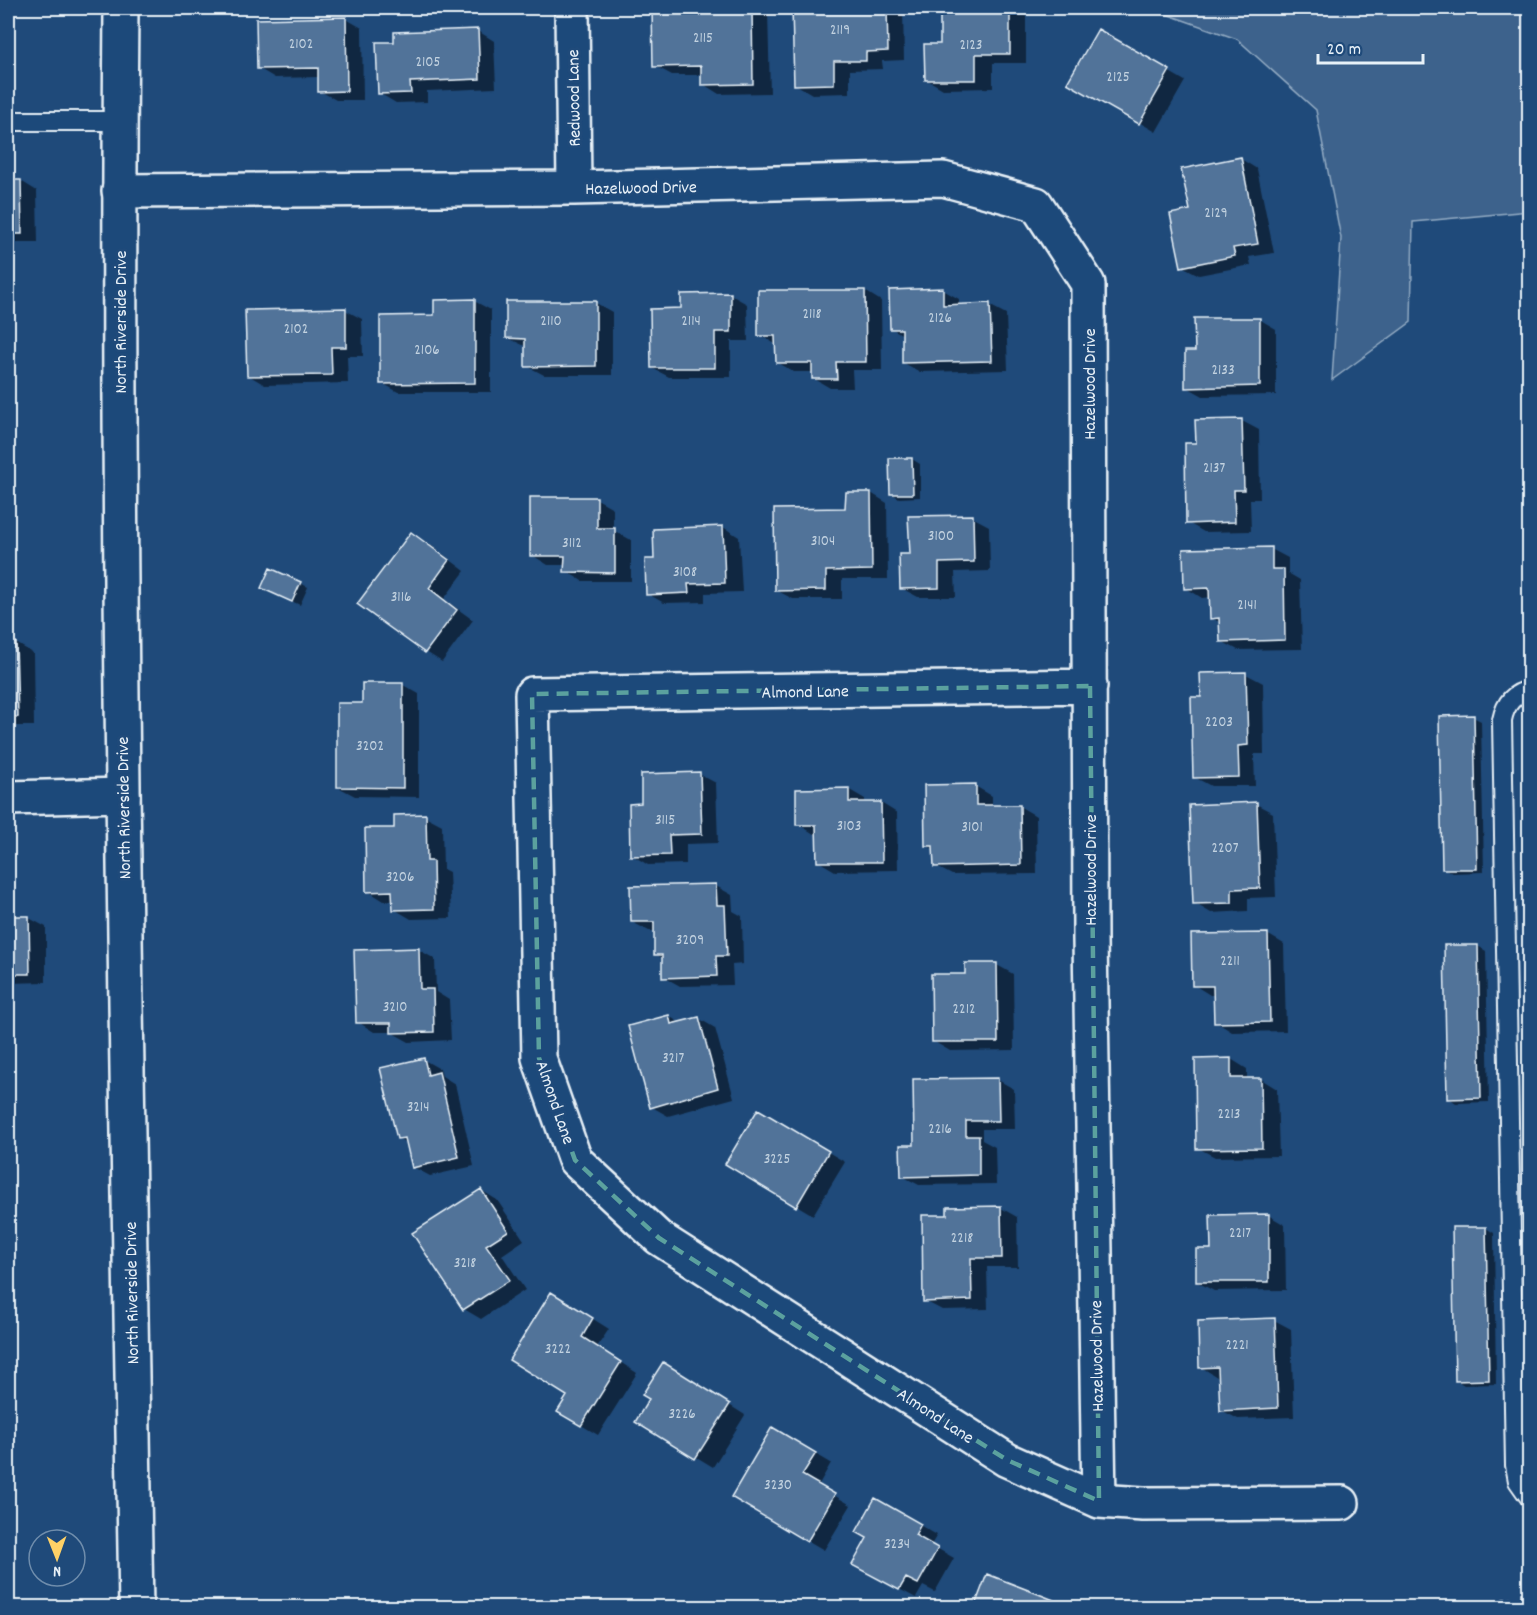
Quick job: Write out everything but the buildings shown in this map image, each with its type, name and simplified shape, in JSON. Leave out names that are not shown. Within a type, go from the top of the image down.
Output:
[{"type":"street","name":"North Riverside Drive","points":[[121,8],[119,191],[123,795],[136,1608]]},
{"type":"street","name":"Redwood Lane","points":[[572,8],[574,188]]},
{"type":"street","name":"Hazelwood Drive","points":[[119,191],[574,188],[943,179],[1036,204],[1088,284],[1090,927],[1099,1501]]},
{"type":"street","name":"Almond Lane","points":[[1090,686],[532,694],[539,1058],[576,1160],[659,1238],[1007,1460],[1099,1501],[1143,1504],[1342,1503]]},
{"type":"street","points":[[8,798],[123,795]]},
{"type":"lane","points":[[8,121],[120,121]]},
{"type":"lane","points":[[1530,690],[1523,691],[1508,702],[1502,720],[1515,1465],[1518,1481],[1530,1498]]},
{"type":"highlighted area","points":[[1090,686],[1099,1501],[1007,1460],[659,1238],[575,1160],[539,1058],[532,694]]},
{"type":"shaded area","points":[[1149,8],[1529,8],[1529,211],[1413,222],[1411,322],[1332,380],[1341,238],[1316,110],[1237,39]]}]
